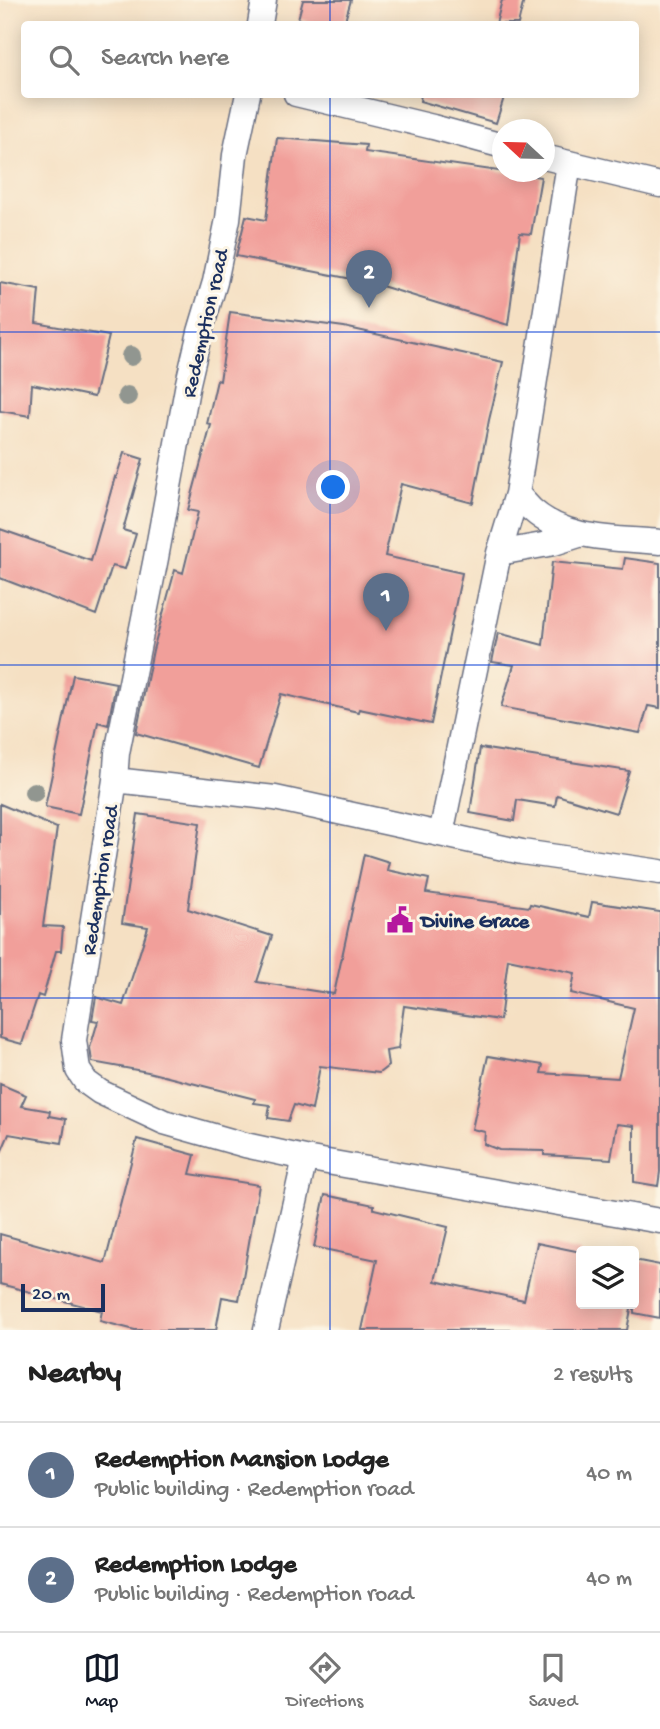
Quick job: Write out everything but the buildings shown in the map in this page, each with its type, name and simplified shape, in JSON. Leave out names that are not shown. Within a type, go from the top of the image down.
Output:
[{"type":"street","points":[[260,21],[264,0]]},
{"type":"street","name":"Redemption road","points":[[247,98],[235,155],[228,219],[215,282],[188,383],[117,753],[74,1040],[78,1070],[86,1082],[100,1092],[164,1122],[245,1144],[305,1158],[660,1221]]},
{"type":"street","points":[[313,98],[492,143]]},
{"type":"street","points":[[555,160],[660,185]]},
{"type":"street","points":[[441,834],[499,553],[517,494],[569,163]]},
{"type":"street","points":[[517,494],[531,510],[549,522],[579,535],[660,542]]},
{"type":"street","points":[[499,553],[554,543],[579,535]]},
{"type":"street","points":[[115,780],[275,798],[522,852],[660,872]]},
{"type":"street","points":[[266,1330],[305,1158]]},
{"type":"place","name":"Redemption Lodge","points":[[369,308]]},
{"type":"place","name":"Redemption Mansion Lodge","points":[[386,631]]},
{"type":"place","name":"Divine Grace","points":[[400,920]]}]
